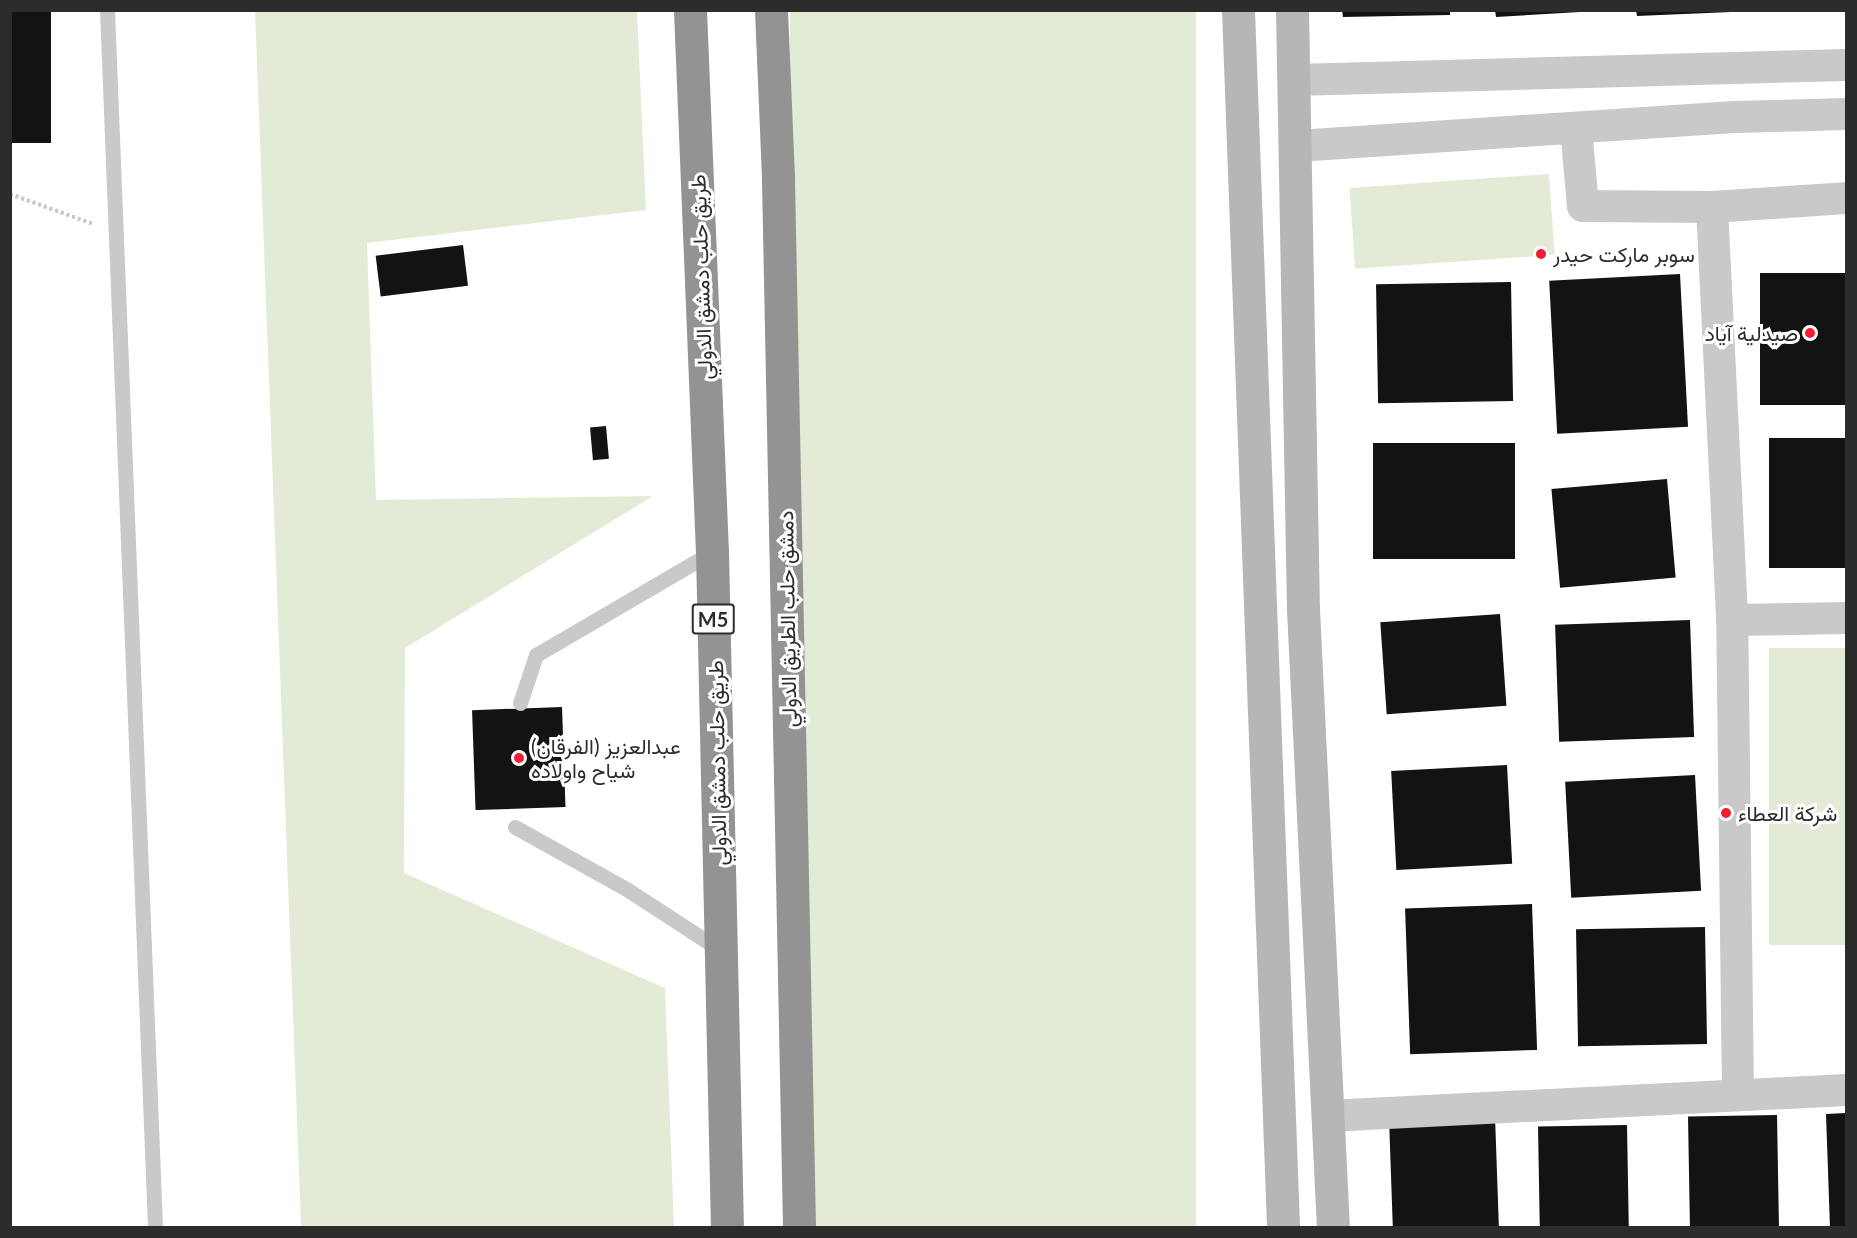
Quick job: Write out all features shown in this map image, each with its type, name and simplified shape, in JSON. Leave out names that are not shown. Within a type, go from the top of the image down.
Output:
[{"type":"highway","name":"طريق حلب دمشق الدولي","points":[[690,10],[712,552],[727,1227]]},
{"type":"highway","name":"دمشق حلب الطريق الدولي","points":[[771,10],[778,180],[799,1227]]},
{"type":"street","points":[[1238,10],[1283,1227]]},
{"type":"street","points":[[1292,10],[1297,146],[1303,609],[1333,1227]]},
{"type":"street","points":[[1295,80],[1846,65]]},
{"type":"street","points":[[1737,68],[1738,117]]},
{"type":"street","points":[[1297,146],[1738,117],[1846,114]]},
{"type":"street","points":[[1576,128],[1582,206],[1712,207],[1846,198]]},
{"type":"street","points":[[1712,207],[1732,620],[1738,1095]]},
{"type":"street","points":[[1732,620],[1846,618]]},
{"type":"street","points":[[1328,1116],[1846,1090]]},
{"type":"lane","points":[[107,10],[155,1227]]},
{"type":"lane","points":[[520,703],[536,655],[712,552]]},
{"type":"lane","points":[[515,827],[628,890],[722,951]]},
{"type":"path","points":[[10,194],[116,232]]},
{"type":"green space","points":[[255,11],[637,11],[646,210],[367,243],[376,500],[653,496],[405,648],[404,873],[665,988],[674,1227],[301,1227]]},
{"type":"green space","points":[[790,11],[1196,11],[1196,1228],[790,1228]]},
{"type":"green space","points":[[1549,174],[1555,255],[1355,269],[1349,188]]},
{"type":"green space","points":[[1769,648],[1846,648],[1846,945],[1769,945]]},
{"type":"building","points":[[10,10],[51,10],[51,143],[10,143]]},
{"type":"building","points":[[1342,10],[1450,10],[1450,15],[1343,17]]},
{"type":"building","points":[[1495,10],[1580,10],[1580,12],[1496,17]]},
{"type":"building","points":[[1636,10],[1731,10],[1731,12],[1637,16]]},
{"type":"building","points":[[463,245],[468,286],[381,296],[376,256]]},
{"type":"building","points":[[1760,273],[1846,273],[1846,405],[1760,405]]},
{"type":"building","points":[[1680,274],[1688,427],[1557,434],[1549,281]]},
{"type":"building","points":[[1511,282],[1513,401],[1378,403],[1376,284]]},
{"type":"building","points":[[606,426],[609,459],[593,460],[590,427]]},
{"type":"building","points":[[1769,438],[1846,438],[1846,568],[1769,568]]},
{"type":"building","points":[[1373,443],[1515,443],[1515,559],[1373,559]]},
{"type":"building","points":[[1667,479],[1676,578],[1560,588],[1551,489]]},
{"type":"building","points":[[1500,614],[1506,706],[1387,714],[1380,622]]},
{"type":"building","points":[[1690,620],[1694,737],[1559,742],[1555,625]]},
{"type":"building","name":"(الفرقان) عبدالعزيز شياح واولاده","points":[[562,707],[565,807],[476,810],[472,710]]},
{"type":"building","points":[[1507,765],[1512,864],[1396,870],[1391,771]]},
{"type":"building","points":[[1695,775],[1701,891],[1571,898],[1565,782]]},
{"type":"building","points":[[1532,904],[1537,1050],[1410,1054],[1405,908]]},
{"type":"building","points":[[1705,927],[1707,1044],[1578,1046],[1576,929]]},
{"type":"building","points":[[1846,1113],[1846,1228],[1830,1228],[1826,1114]]},
{"type":"building","points":[[1777,1115],[1779,1228],[1690,1228],[1688,1117]]},
{"type":"building","points":[[1495,1116],[1499,1228],[1393,1228],[1389,1120]]},
{"type":"building","points":[[1627,1125],[1629,1228],[1540,1228],[1538,1127]]},
{"type":"place","name":"سوبر ماركت حيدر","points":[[1541,254]]},
{"type":"place","name":"صيدلية آياد","points":[[1810,333]]},
{"type":"place","name":"(الفرقان) عبدالعزيز شياح واولاده","points":[[519,758]]},
{"type":"place","name":"شركة العطاء","points":[[1726,813]]}]
